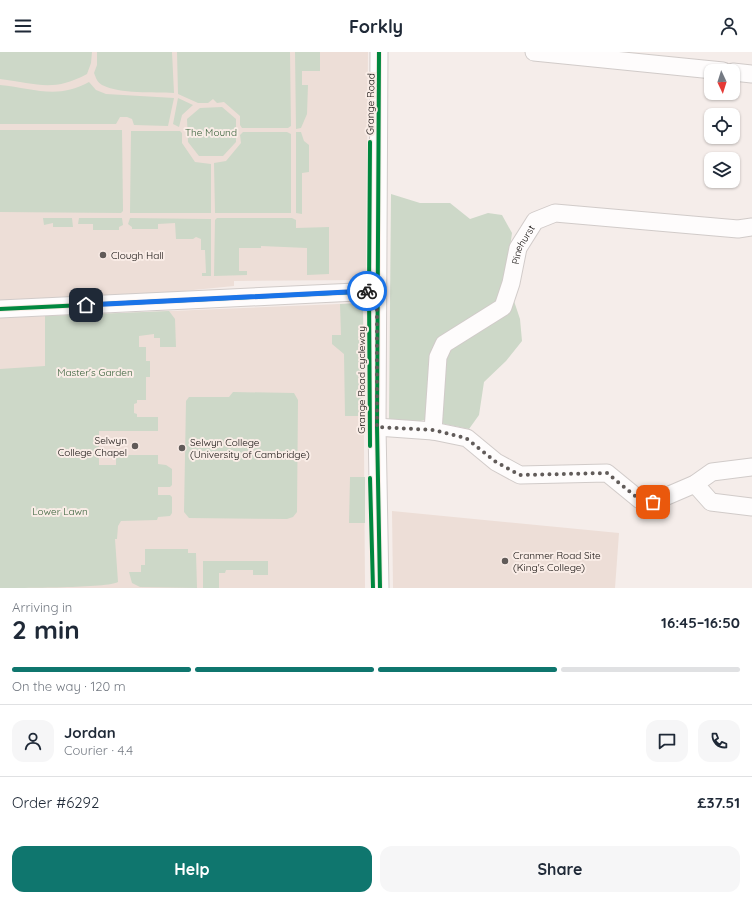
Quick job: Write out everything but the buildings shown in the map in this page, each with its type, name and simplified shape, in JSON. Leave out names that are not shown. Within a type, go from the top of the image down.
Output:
[{"type":"street","name":"Grange Road","points":[[378,52],[377,427],[380,588]]},
{"type":"street","points":[[534,52],[704,69]]},
{"type":"street","points":[[740,73],[752,74]]},
{"type":"street","name":"Pinehurst","points":[[433,430],[438,357],[444,344],[503,308],[511,283],[518,248],[535,221],[555,213],[738,229],[752,227]]},
{"type":"street","points":[[0,309],[377,291]]},
{"type":"street","points":[[377,427],[433,430],[466,438],[496,462],[520,475],[607,473],[640,500],[653,502],[695,484],[712,472],[752,467]]},
{"type":"street","points":[[695,484],[711,502],[752,507]]},
{"type":"shaded area","points":[[0,52],[368,52],[366,280],[234,281],[234,286],[153,294],[104,295],[82,299],[0,302]]},
{"type":"shaded area","name":"Selwyn College (University of Cambridge)","points":[[363,303],[365,588],[0,588],[0,318]]},
{"type":"shaded area","name":"Cranmer Road Site (King's College)","points":[[392,511],[619,533],[615,588],[393,588]]},
{"type":"green space","points":[[0,52],[92,52],[91,63],[87,74],[75,80],[64,83],[44,85],[0,79]]},
{"type":"green space","points":[[97,52],[172,52],[174,93],[118,90],[102,85],[94,73],[97,65]]},
{"type":"green space","points":[[177,52],[290,52],[291,126],[288,128],[242,128],[240,125],[240,116],[224,102],[217,103],[213,99],[208,103],[198,103],[178,94]]},
{"type":"green space","points":[[295,52],[320,52],[320,71],[302,71],[302,85],[308,85],[307,114],[301,128],[296,129]]},
{"type":"green space","points":[[89,82],[96,90],[106,94],[174,98],[168,126],[134,125],[132,119],[127,117],[120,117],[116,124],[0,124],[0,85],[55,92],[77,87]]},
{"type":"green space","points":[[178,98],[193,105],[182,115],[179,127],[173,124]]},
{"type":"green space","name":"The Mound","points":[[222,107],[236,119],[236,142],[223,156],[199,156],[188,142],[187,119],[200,108]]},
{"type":"green space","points":[[0,130],[122,130],[123,211],[121,213],[0,212]]},
{"type":"green space","points":[[131,131],[180,131],[182,133],[182,143],[195,162],[211,164],[211,213],[130,213]]},
{"type":"green space","points":[[243,132],[287,132],[291,134],[291,213],[215,213],[214,163],[226,161],[241,143],[240,135]]},
{"type":"green space","points":[[296,132],[301,132],[304,141],[309,145],[309,172],[302,173],[302,214],[296,213]]},
{"type":"green space","points":[[391,194],[420,203],[450,203],[470,219],[488,213],[502,215],[512,233],[506,277],[520,319],[522,341],[506,361],[484,382],[479,415],[469,429],[425,420],[405,424],[389,421]]},
{"type":"green space","points":[[43,218],[72,218],[73,227],[53,227],[53,223],[44,225]]},
{"type":"green space","points":[[79,218],[122,218],[123,225],[119,227],[119,230],[93,230],[93,224],[78,224]]},
{"type":"green space","points":[[130,218],[211,219],[211,276],[202,276],[202,273],[206,273],[205,250],[201,250],[201,239],[196,237],[193,239],[176,239],[175,223],[158,224],[158,229],[132,229],[132,227],[128,224]]},
{"type":"green space","points":[[217,218],[292,218],[296,220],[296,228],[329,227],[329,274],[307,275],[307,248],[261,246],[261,248],[239,248],[239,271],[247,271],[247,275],[214,276],[215,220]]},
{"type":"green space","points":[[363,303],[364,416],[345,416],[344,354],[332,344],[332,335],[341,335],[340,304]]},
{"type":"green space","points":[[169,311],[175,319],[176,347],[160,347],[160,338],[154,338],[154,334],[139,336],[139,347],[146,347],[146,361],[150,361],[150,377],[146,377],[146,400],[137,400],[137,403],[134,404],[134,413],[137,414],[137,417],[158,417],[158,431],[99,431],[99,465],[116,465],[116,455],[158,455],[158,464],[166,465],[172,469],[172,485],[170,487],[158,487],[158,495],[170,495],[172,497],[172,513],[170,516],[158,517],[157,520],[121,521],[118,526],[117,539],[115,539],[118,582],[81,587],[0,588],[0,369],[45,366],[45,316]]},
{"type":"green space","points":[[233,392],[294,393],[298,400],[297,512],[293,517],[287,519],[189,518],[184,512],[186,401],[189,397],[229,397]]},
{"type":"green space","points":[[350,477],[365,477],[365,523],[349,523]]},
{"type":"green space","points":[[145,549],[188,549],[188,553],[196,553],[197,588],[140,587],[132,583],[129,572],[141,572],[141,565],[145,565]]},
{"type":"green space","points":[[203,561],[268,561],[268,575],[253,575],[253,570],[226,570],[225,573],[219,573],[219,588],[203,588]]},
{"type":"cycle path","points":[[379,52],[377,427],[380,588]]},
{"type":"cycle path","name":"Grange Road cycleway","points":[[370,142],[370,446]]},
{"type":"cycle path","points":[[0,309],[375,291]]},
{"type":"cycle path","points":[[370,478],[373,588]]},
{"type":"way so far","points":[[367,291],[377,291],[377,427],[433,430],[466,438],[496,462],[520,475],[607,473],[624,489],[640,500],[653,502]]},
{"type":"place","name":"Clough Hall","points":[[103,255]]},
{"type":"place","name":"Selwyn College Chapel","points":[[135,446]]},
{"type":"place","name":"Selwyn College (University of Cambridge)","points":[[182,448]]},
{"type":"place","name":"Cranmer Road Site (King's College)","points":[[505,561]]},
{"type":"route","points":[[86,305],[179,299],[367,291]]},
{"type":"park label","name":"Master's Garden","points":[[95,372]]},
{"type":"park label","name":"Lower Lawn","points":[[60,511]]}]
